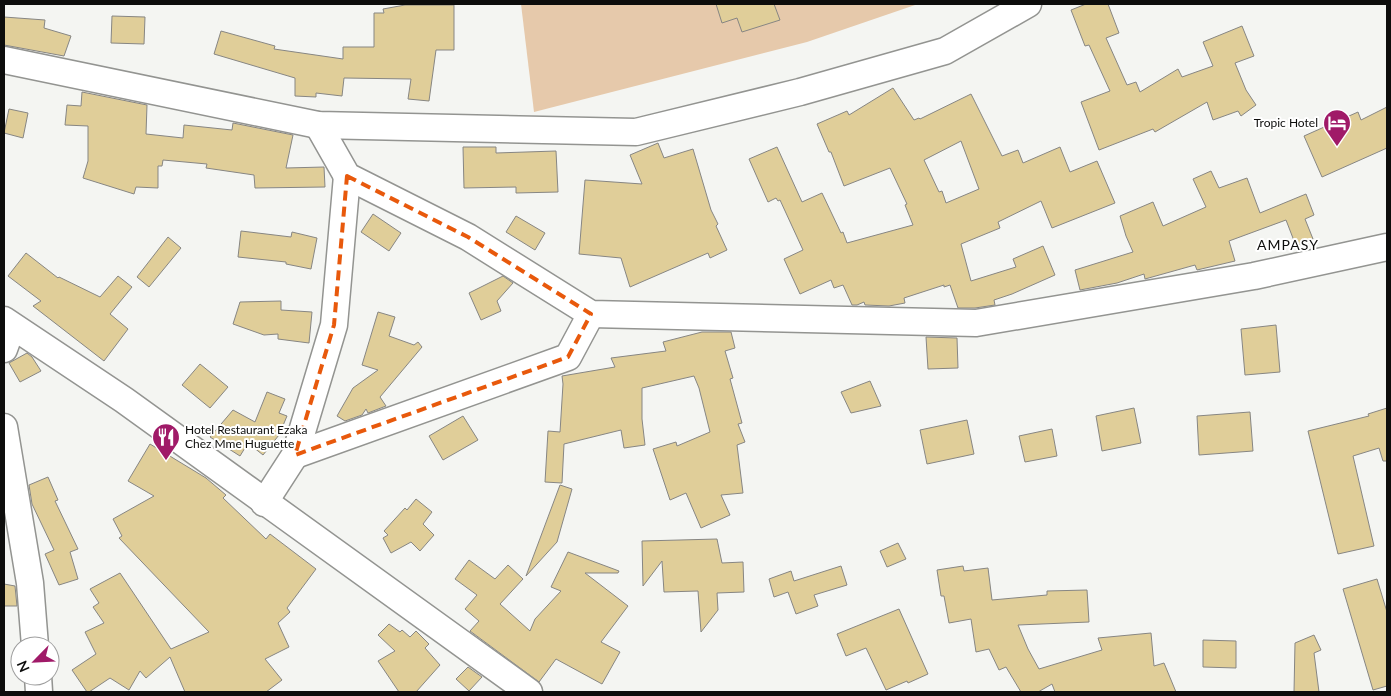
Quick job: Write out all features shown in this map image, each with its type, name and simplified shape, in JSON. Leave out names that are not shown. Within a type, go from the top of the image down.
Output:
[{"type":"street","points":[[4,60],[318,125],[636,132],[800,92],[945,51],[1028,4]]},
{"type":"street","points":[[318,125],[347,176],[468,237],[591,314],[976,323],[1254,276],[1387,247]]},
{"type":"street","points":[[264,502],[295,455],[334,325],[347,176]]},
{"type":"street","points":[[295,455],[568,357],[591,314]]},
{"type":"street","points":[[7,332],[124,400],[529,692]]},
{"type":"street","points":[[4,427],[30,582],[34,636]]},
{"type":"street","points":[[4,501],[10,463]]},
{"type":"highlighted area","points":[[347,176],[468,237],[591,314],[568,357],[295,455],[334,325]]},
{"type":"shaded area","points":[[521,4],[918,4],[807,42],[534,112]]},
{"type":"building","points":[[716,4],[774,4],[780,20],[742,32],[737,18],[722,23]]},
{"type":"building","points":[[1086,4],[1108,4],[1119,33],[1106,38],[1127,85],[1136,82],[1140,92],[1178,69],[1182,77],[1213,66],[1203,42],[1242,26],[1254,56],[1235,63],[1246,90],[1256,105],[1241,116],[1238,111],[1213,120],[1207,102],[1155,132],[1153,129],[1099,150],[1081,102],[1110,91],[1089,45],[1085,46],[1071,10]]},
{"type":"building","points":[[405,5],[454,5],[454,50],[436,50],[429,101],[408,99],[411,79],[344,78],[342,96],[316,93],[316,97],[295,96],[295,78],[214,54],[221,31],[275,46],[274,49],[343,59],[343,47],[374,47],[374,13],[384,13],[383,9]]},
{"type":"building","points":[[112,16],[145,17],[144,44],[111,43]]},
{"type":"building","points":[[4,17],[45,20],[44,28],[71,36],[64,56],[4,45]]},
{"type":"building","points":[[893,88],[914,120],[920,119],[971,94],[1002,156],[1018,150],[1023,163],[1060,147],[1070,172],[1097,161],[1115,203],[1052,228],[1041,201],[998,222],[1000,228],[961,244],[971,281],[1016,267],[1013,259],[1043,246],[1055,275],[994,300],[995,305],[958,308],[950,285],[944,287],[944,285],[904,298],[905,303],[889,306],[865,305],[864,302],[852,305],[843,285],[834,288],[831,280],[800,294],[784,259],[803,250],[780,200],[778,201],[776,198],[768,202],[749,159],[777,147],[802,202],[822,193],[847,243],[913,225],[905,205],[907,204],[890,168],[844,186],[831,152],[829,152],[817,124],[847,111],[849,115]],"holes":[[[961,141],[979,189],[946,203],[942,191],[939,192],[924,160]]]},
{"type":"building","points":[[82,92],[147,105],[146,134],[183,138],[184,125],[232,130],[233,123],[293,135],[286,168],[324,167],[325,187],[255,188],[254,175],[206,168],[207,164],[163,160],[162,166],[158,166],[158,188],[136,187],[134,194],[83,178],[88,161],[88,126],[65,125],[67,105],[81,106]]},
{"type":"building","points":[[1387,107],[1387,148],[1322,177],[1304,136],[1358,112],[1361,120]]},
{"type":"building","points":[[9,109],[28,113],[23,138],[4,133]]},
{"type":"building","points":[[658,143],[664,158],[693,149],[711,210],[718,224],[716,226],[727,250],[710,258],[708,253],[630,287],[621,258],[579,254],[585,180],[642,184],[630,155]]},
{"type":"building","points":[[463,147],[496,147],[496,153],[556,151],[558,192],[516,193],[516,187],[464,188]]},
{"type":"building","points":[[1211,171],[1219,188],[1247,178],[1260,213],[1306,194],[1314,215],[1305,219],[1313,239],[1296,246],[1286,220],[1229,241],[1235,261],[1197,270],[1195,265],[1145,279],[1144,274],[1117,283],[1080,290],[1075,270],[1133,252],[1120,216],[1153,202],[1163,226],[1206,207],[1193,179]]},
{"type":"building","points":[[373,214],[401,233],[389,251],[361,232]]},
{"type":"building","points":[[516,216],[545,233],[535,250],[506,232]]},
{"type":"building","points":[[241,231],[291,237],[292,232],[317,238],[311,269],[286,264],[286,262],[238,257]]},
{"type":"building","points":[[168,237],[181,248],[149,287],[137,277]]},
{"type":"building","points":[[26,253],[58,278],[100,297],[118,276],[132,287],[110,314],[128,329],[104,361],[33,306],[41,301],[8,276]]},
{"type":"building","points":[[503,276],[513,283],[497,301],[501,311],[481,320],[469,293]]},
{"type":"building","points":[[281,301],[281,310],[312,312],[309,343],[278,339],[278,334],[264,335],[233,324],[240,302]]},
{"type":"building","points":[[378,312],[395,317],[389,336],[414,345],[418,342],[422,347],[380,397],[386,406],[368,413],[366,409],[362,415],[345,421],[337,416],[353,388],[378,370],[362,365]]},
{"type":"building","points":[[1276,325],[1280,372],[1245,375],[1241,329]]},
{"type":"building","points":[[702,332],[731,332],[735,348],[725,351],[733,378],[730,379],[742,423],[738,424],[745,442],[737,445],[743,493],[721,495],[730,515],[701,528],[686,493],[670,500],[653,449],[676,442],[677,446],[710,432],[699,388],[694,376],[642,388],[642,419],[645,445],[624,448],[621,430],[564,444],[562,483],[545,482],[548,431],[560,432],[562,376],[615,367],[611,358],[666,351],[663,342]]},
{"type":"building","points":[[926,337],[957,338],[958,368],[928,369]]},
{"type":"building","points":[[27,353],[41,371],[20,382],[9,363]]},
{"type":"building","points":[[200,364],[228,387],[210,408],[182,385]]},
{"type":"building","points":[[870,381],[881,406],[851,413],[841,392]]},
{"type":"building","points":[[267,392],[285,399],[279,413],[287,416],[279,435],[263,455],[248,443],[240,456],[210,437],[233,410],[255,422]]},
{"type":"building","points":[[1134,408],[1141,443],[1102,451],[1096,416]]},
{"type":"building","points":[[1387,408],[1387,461],[1383,461],[1379,448],[1353,456],[1374,546],[1338,554],[1308,431],[1369,416],[1368,414]]},
{"type":"building","points":[[1250,412],[1253,451],[1199,455],[1197,416]]},
{"type":"building","points":[[463,416],[478,440],[443,460],[429,436]]},
{"type":"building","points":[[967,420],[974,454],[927,464],[920,430]]},
{"type":"building","points":[[1052,429],[1057,456],[1025,462],[1019,436]]},
{"type":"building","points":[[150,444],[206,478],[226,495],[223,498],[266,539],[270,534],[316,569],[287,608],[290,612],[278,623],[289,647],[265,659],[282,680],[266,692],[185,692],[170,657],[146,678],[140,671],[129,690],[110,678],[87,692],[72,670],[96,654],[85,632],[104,623],[93,607],[99,603],[90,589],[120,573],[171,649],[209,632],[119,538],[122,536],[113,519],[154,496],[128,481]]},
{"type":"building","points":[[48,477],[58,500],[55,501],[78,549],[70,552],[78,579],[59,585],[45,554],[54,550],[32,504],[29,485]]},
{"type":"building","points":[[560,485],[572,489],[557,542],[526,576]]},
{"type":"building","points":[[416,499],[432,512],[423,524],[434,535],[420,551],[411,542],[391,553],[383,538],[388,535],[384,531]]},
{"type":"building","points":[[717,539],[722,563],[743,562],[744,592],[717,593],[718,610],[701,632],[698,591],[664,592],[662,561],[643,586],[642,541]]},
{"type":"building","points":[[898,543],[906,559],[887,567],[880,551]]},
{"type":"building","points":[[568,552],[619,571],[618,573],[585,573],[628,606],[601,642],[620,652],[602,684],[556,659],[539,682],[470,631],[479,621],[465,609],[477,595],[455,579],[469,560],[495,579],[508,565],[523,579],[500,604],[530,631],[535,619],[561,591],[551,587]]},
{"type":"building","points":[[841,566],[847,585],[814,595],[818,606],[796,614],[788,592],[774,597],[769,579],[791,571],[794,581]]},
{"type":"building","points":[[963,566],[964,571],[988,568],[992,600],[1047,595],[1047,591],[1087,590],[1089,622],[1018,625],[1039,669],[1102,650],[1098,638],[1151,633],[1154,666],[1164,663],[1176,692],[1055,692],[1052,684],[1038,692],[1021,692],[1006,667],[999,670],[989,649],[976,652],[971,619],[949,623],[944,596],[941,596],[937,570]]},
{"type":"building","points":[[1377,579],[1387,612],[1387,686],[1373,690],[1343,589]]},
{"type":"building","points":[[4,584],[15,586],[17,606],[4,606]]},
{"type":"building","points":[[899,609],[928,674],[886,690],[866,648],[846,656],[837,634]]},
{"type":"building","points":[[389,624],[400,632],[402,630],[410,637],[416,631],[429,644],[425,648],[440,665],[416,692],[399,692],[378,661],[395,651],[378,635]]},
{"type":"building","points":[[1314,635],[1321,650],[1314,653],[1319,692],[1294,692],[1295,643]]},
{"type":"building","points":[[1203,640],[1236,641],[1236,668],[1203,667]]},
{"type":"building","points":[[468,667],[482,677],[469,691],[456,679]]},
{"type":"place","name":"Tropic Hotel","points":[[1337,147]]},
{"type":"place","name":"Hotel Restaurant Ezaka Chez Mme Huguette","points":[[166,461]]},
{"type":"district","name":"AMPASY","points":[[1288,245]]}]
